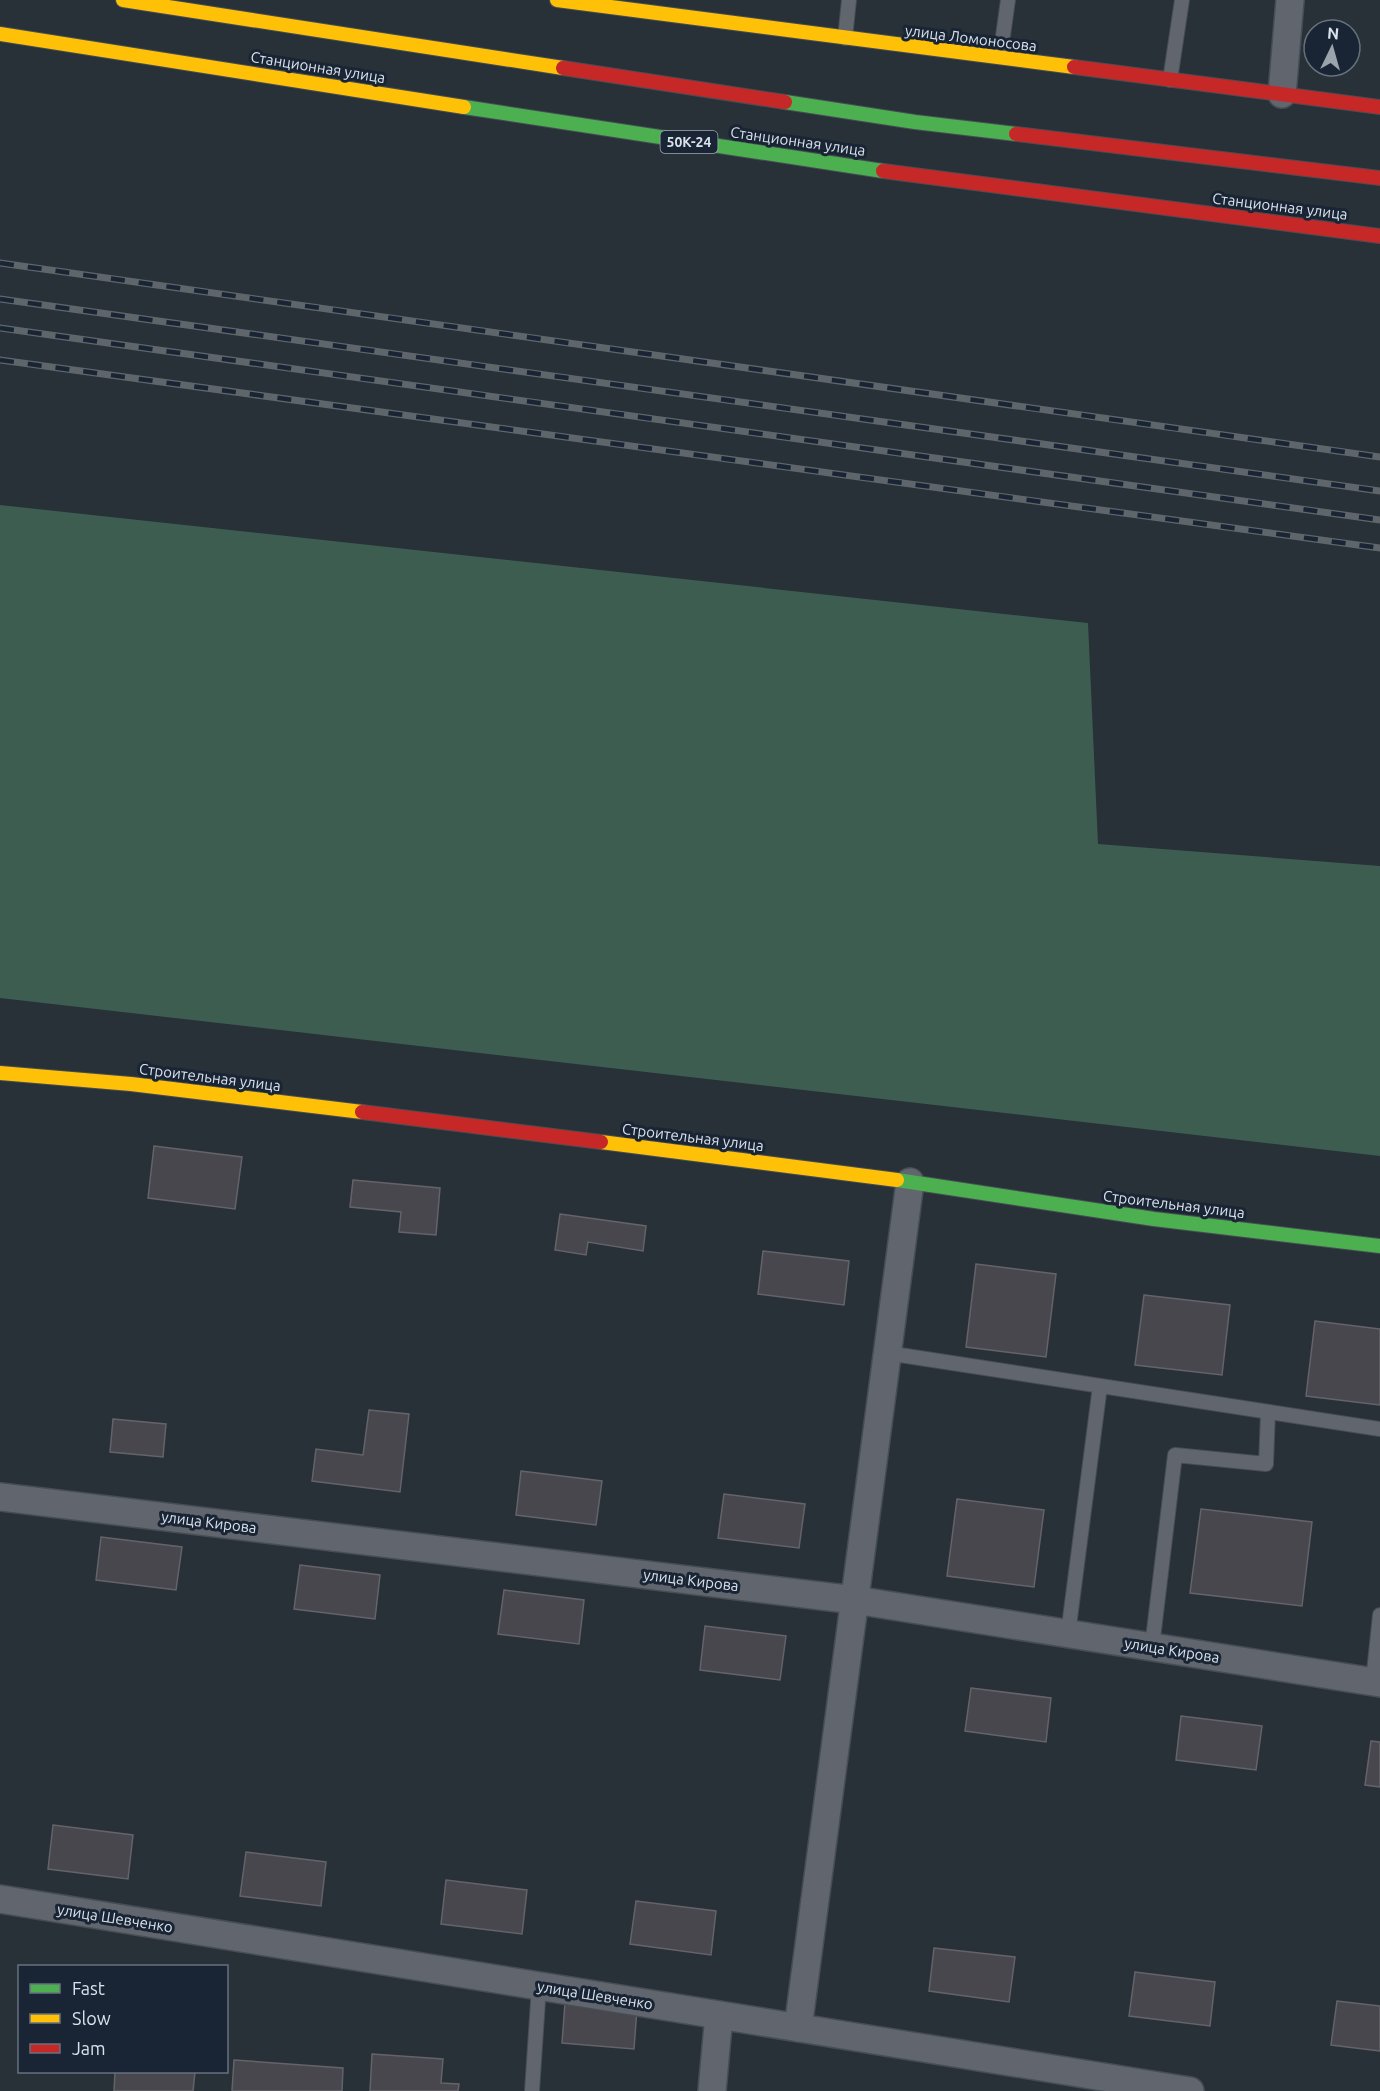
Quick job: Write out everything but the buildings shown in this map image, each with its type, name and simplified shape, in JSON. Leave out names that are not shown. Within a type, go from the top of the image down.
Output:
[{"type":"main road","points":[[123,0],[915,122],[1380,177]]},
{"type":"main road","name":"улица Ломоносова","points":[[557,0],[1380,107]]},
{"type":"main road","name":"Станционная улица","points":[[0,34],[823,163],[1380,236]]},
{"type":"main road","name":"Строительная улица","points":[[0,1073],[131,1084],[391,1115],[910,1182],[1154,1219],[1380,1246]]},
{"type":"street","points":[[1282,94],[1290,0]]},
{"type":"street","points":[[798,2028],[910,1182]]},
{"type":"street","name":"улица Кирова","points":[[0,1497],[855,1600],[1376,1682]]},
{"type":"street","name":"улица Шевченко","points":[[0,1899],[1190,2091]]},
{"type":"street","points":[[712,2091],[718,2015]]},
{"type":"lane","points":[[845,38],[849,0]]},
{"type":"lane","points":[[999,58],[1008,0]]},
{"type":"lane","points":[[1170,80],[1182,0]]},
{"type":"lane","points":[[887,1353],[1380,1429]]},
{"type":"lane","points":[[1068,1634],[1100,1386]]},
{"type":"lane","points":[[1152,1647],[1175,1455],[1266,1464],[1268,1412]]},
{"type":"lane","points":[[1376,1682],[1380,1615]]},
{"type":"lane","points":[[532,2091],[539,1986]]},
{"type":"green space","points":[[0,505],[1088,623],[1098,844],[1380,866],[1380,1156],[0,998]]},
{"type":"railway","points":[[0,263],[1380,457]]},
{"type":"railway","points":[[0,299],[1380,491]]},
{"type":"railway","points":[[0,328],[1380,520]]},
{"type":"railway","points":[[0,360],[1380,548]]},
{"type":"traffic: fast","points":[[785,102],[915,122],[1016,134]]},
{"type":"traffic: fast","points":[[464,107],[883,171]]},
{"type":"traffic: fast","points":[[897,1180],[1154,1219],[1380,1246]]},
{"type":"traffic: slow","points":[[123,0],[563,68]]},
{"type":"traffic: slow","points":[[557,0],[1074,67]]},
{"type":"traffic: slow","points":[[0,34],[464,107]]},
{"type":"traffic: slow","points":[[0,1073],[131,1084],[362,1112]]},
{"type":"traffic: slow","points":[[601,1142],[897,1180]]},
{"type":"traffic: jam","points":[[1074,67],[1380,107]]},
{"type":"traffic: jam","points":[[563,68],[785,102]]},
{"type":"traffic: jam","points":[[1016,134],[1380,178]]},
{"type":"traffic: jam","points":[[883,171],[1380,236]]},
{"type":"traffic: jam","points":[[362,1112],[601,1142]]}]
